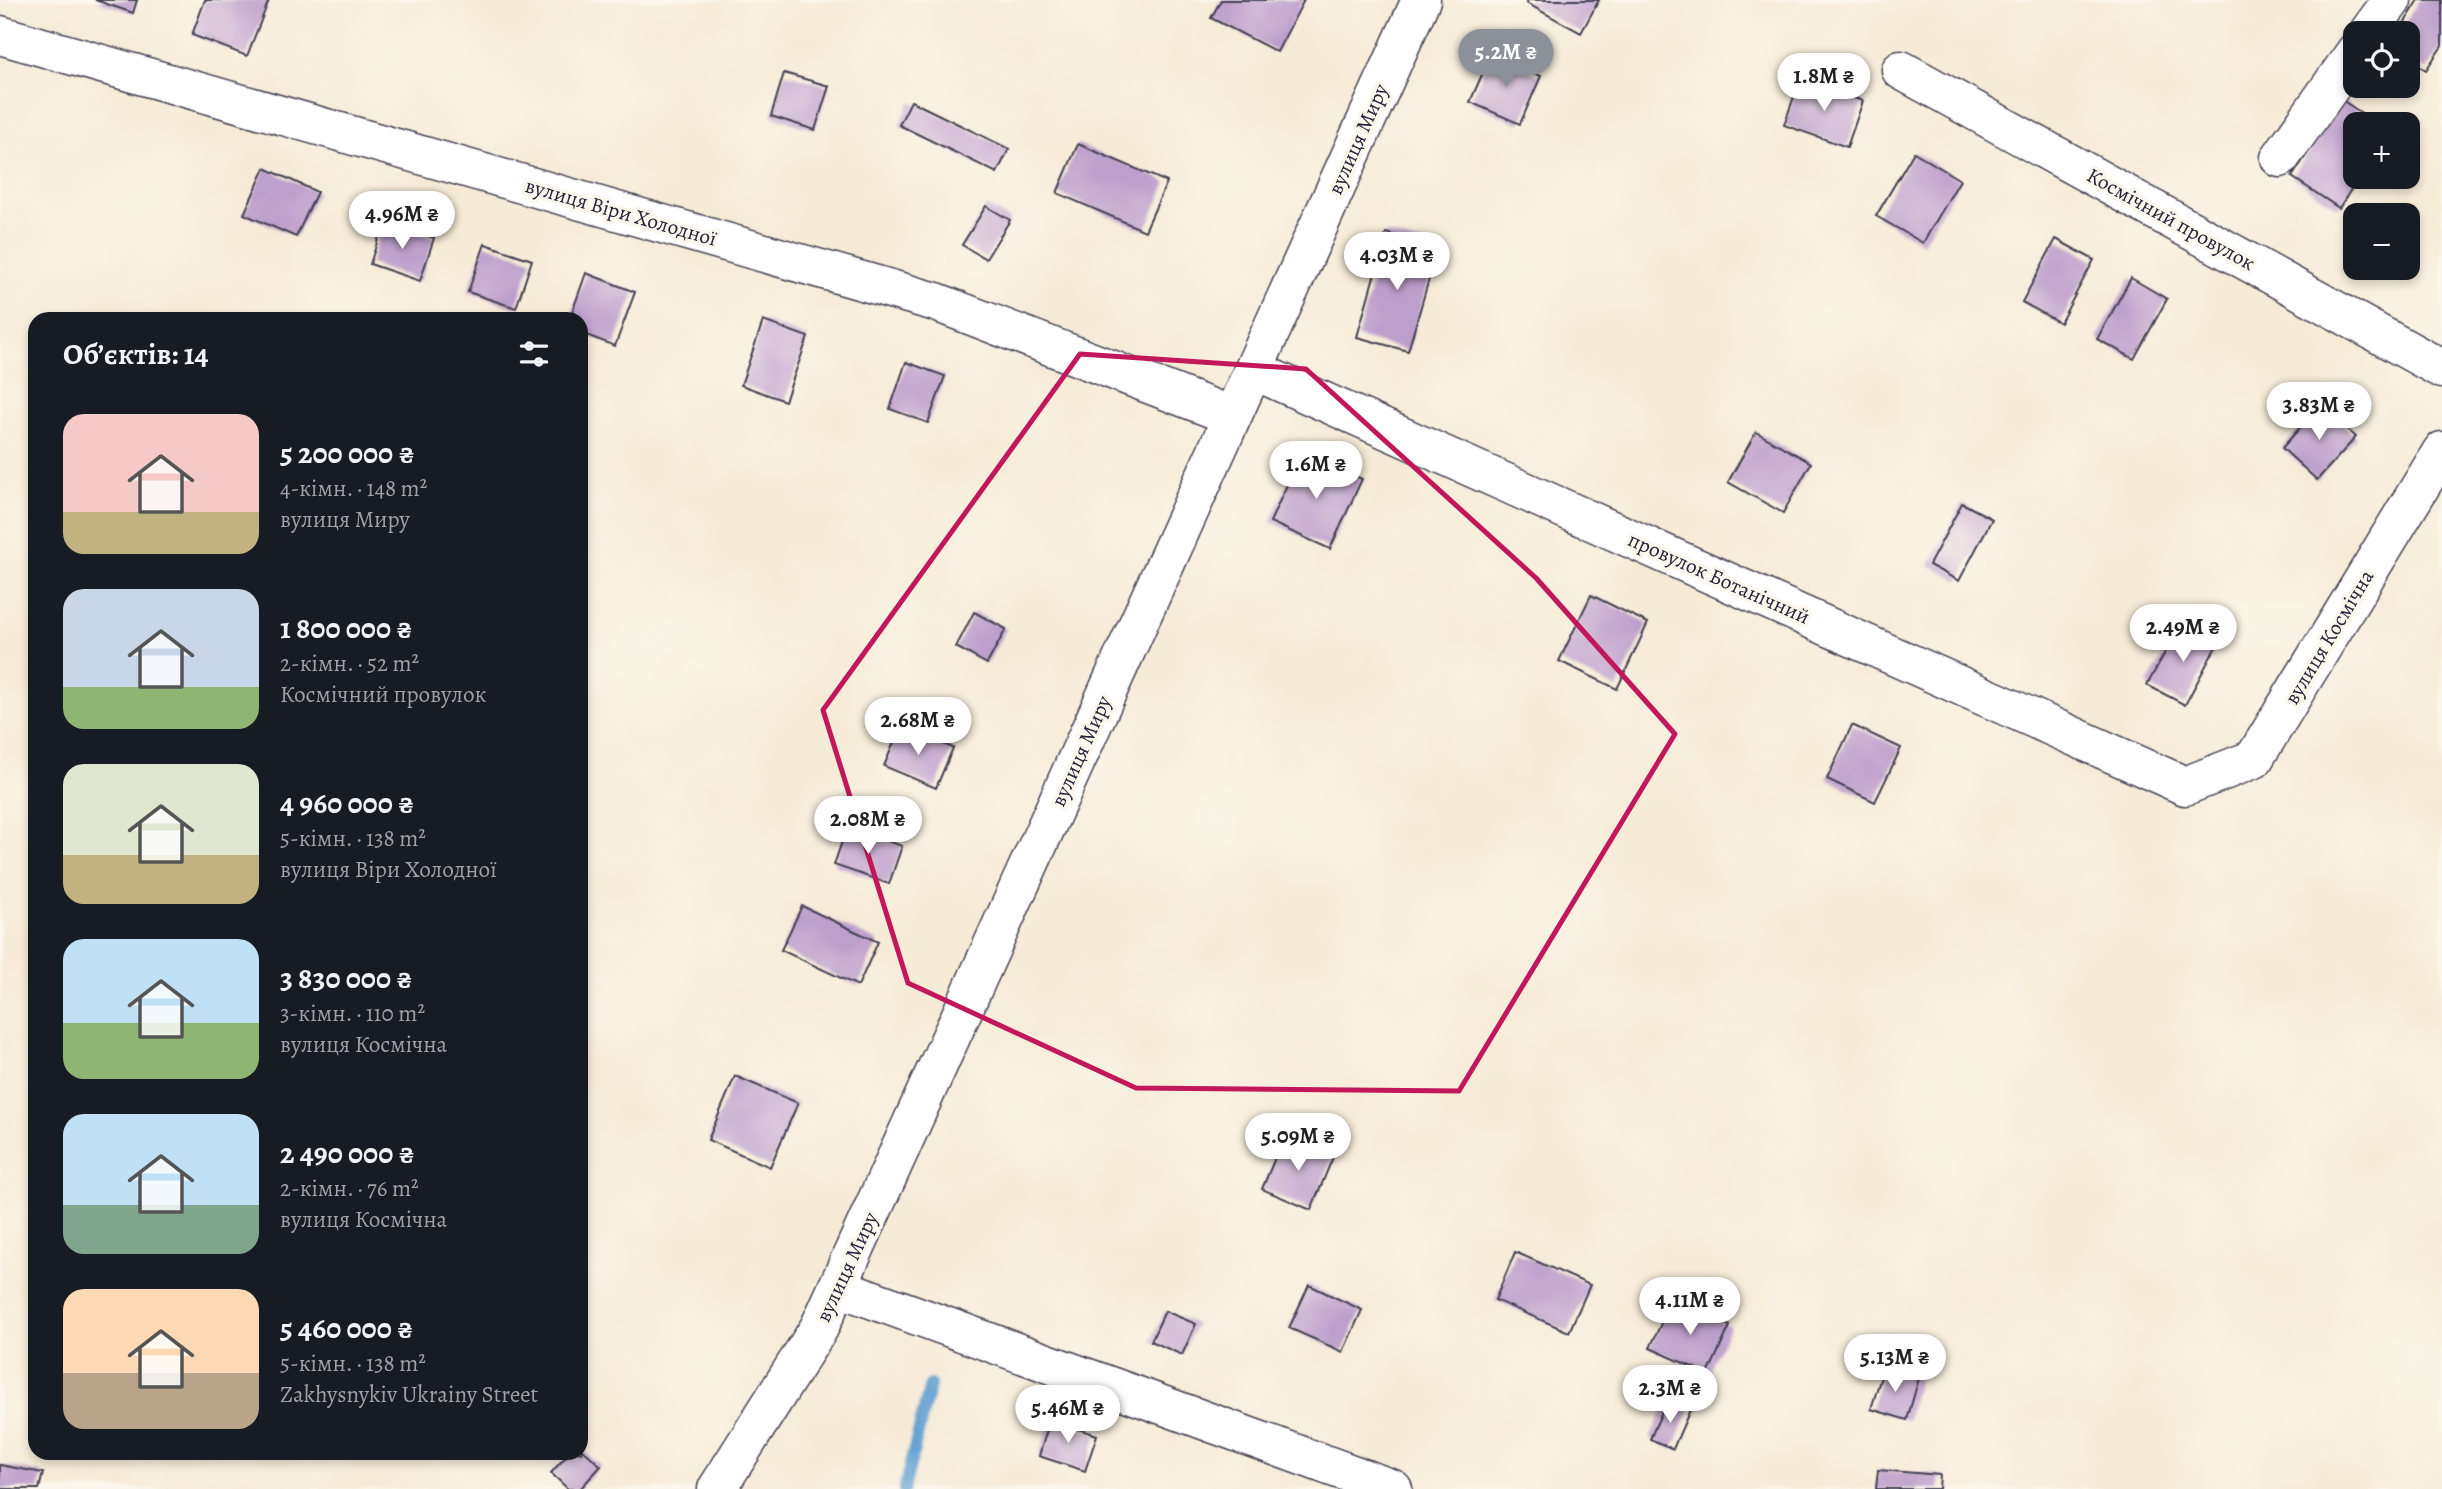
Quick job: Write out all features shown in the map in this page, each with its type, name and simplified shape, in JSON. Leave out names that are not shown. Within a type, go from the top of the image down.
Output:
[{"type":"street","name":"вулиця Миру","points":[[717,1489],[819,1328],[1421,0]]},
{"type":"street","points":[[2377,21],[2392,0]]},
{"type":"street","name":"вулиця Віри Холодної","points":[[0,35],[936,302],[1233,416]]},
{"type":"street","points":[[2280,158],[2343,69]]},
{"type":"street","name":"Космічний провулок","points":[[1901,70],[2442,369]]},
{"type":"street","name":"провулок Ботанічний","points":[[1253,370],[2185,786]]},
{"type":"street","name":"вулиця Космічна","points":[[2185,786],[2254,759],[2442,451]]},
{"type":"street","points":[[838,1287],[1393,1489]]},
{"type":"highlighted area","points":[[1080,354],[1306,369],[1536,578],[1675,734],[1459,1091],[1136,1088],[908,983],[823,710]]},
{"type":"building","points":[[95,0],[137,0],[133,13]]},
{"type":"building","points":[[205,0],[269,0],[247,56],[192,35]]},
{"type":"building","points":[[1221,0],[1304,0],[1277,52],[1211,18]]},
{"type":"building","points":[[1528,0],[1599,0],[1581,33],[1526,3]]},
{"type":"building","points":[[2419,0],[2442,0],[2442,46],[2426,70],[2420,66],[2420,21],[2406,21]]},
{"type":"building","points":[[1491,54],[1541,76],[1520,124],[1470,102]]},
{"type":"building","points":[[784,73],[829,86],[815,130],[771,116]]},
{"type":"building","points":[[1800,80],[1863,101],[1847,147],[1784,125]]},
{"type":"building","points":[[2342,100],[2360,112],[2343,112],[2343,189],[2351,189],[2339,208],[2292,177]]},
{"type":"building","points":[[911,101],[1009,149],[997,173],[899,125]]},
{"type":"building","points":[[1078,144],[1167,182],[1145,231],[1057,193]]},
{"type":"building","points":[[1914,152],[1960,180],[1923,243],[1876,216]]},
{"type":"building","points":[[265,168],[317,192],[296,237],[244,214]]},
{"type":"building","points":[[986,206],[1010,220],[986,259],[962,245]]},
{"type":"building","points":[[384,221],[434,238],[420,281],[370,264]]},
{"type":"building","points":[[1386,233],[1438,248],[1408,351],[1357,337]]},
{"type":"building","points":[[2056,239],[2094,260],[2060,323],[2022,302]]},
{"type":"building","points":[[485,244],[532,260],[516,308],[468,292]]},
{"type":"building","points":[[586,273],[635,292],[615,346],[588,336],[588,312],[572,312]]},
{"type":"building","points":[[2131,278],[2167,299],[2134,359],[2097,339]]},
{"type":"building","points":[[763,321],[808,337],[785,401],[741,385]]},
{"type":"building","points":[[906,362],[945,376],[928,423],[890,409]]},
{"type":"building","points":[[2320,405],[2356,437],[2317,480],[2282,448]]},
{"type":"building","points":[[1756,432],[1811,463],[1783,513],[1728,482]]},
{"type":"building","points":[[1302,452],[1362,479],[1330,549],[1270,522]]},
{"type":"building","points":[[1962,503],[1992,519],[1959,581],[1929,565]]},
{"type":"building","points":[[1591,595],[1648,623],[1617,689],[1559,661]]},
{"type":"building","points":[[974,612],[1006,629],[987,664],[956,647]]},
{"type":"building","points":[[2182,622],[2218,643],[2185,705],[2147,685]]},
{"type":"building","points":[[1852,725],[1901,748],[1875,802],[1827,779]]},
{"type":"building","points":[[901,726],[953,748],[936,788],[884,766]]},
{"type":"building","points":[[847,827],[902,846],[889,884],[834,865]]},
{"type":"building","points":[[802,906],[878,942],[858,986],[781,950]]},
{"type":"building","points":[[735,1076],[798,1103],[770,1167],[708,1140]]},
{"type":"building","points":[[1284,1136],[1333,1157],[1311,1210],[1262,1189]]},
{"type":"building","points":[[1515,1252],[1590,1285],[1569,1332],[1495,1300]]},
{"type":"building","points":[[1309,1285],[1362,1310],[1343,1352],[1289,1328]]},
{"type":"building","points":[[1672,1299],[1730,1326],[1708,1374],[1650,1348]]},
{"type":"building","points":[[1165,1311],[1196,1324],[1182,1355],[1151,1341]]},
{"type":"building","points":[[1884,1367],[1919,1378],[1907,1420],[1871,1409]]},
{"type":"building","points":[[1667,1400],[1690,1410],[1673,1449],[1650,1439]]},
{"type":"building","points":[[1050,1420],[1097,1435],[1085,1471],[1039,1456]]},
{"type":"building","points":[[588,1454],[601,1466],[580,1489],[568,1489],[551,1473],[563,1460],[588,1460]]},
{"type":"building","points":[[0,1465],[43,1473],[39,1489],[0,1489]]},
{"type":"building","points":[[1878,1470],[1940,1475],[1939,1489],[1876,1489]]},
{"type":"waterway","points":[[904,1489],[930,1385]]}]
